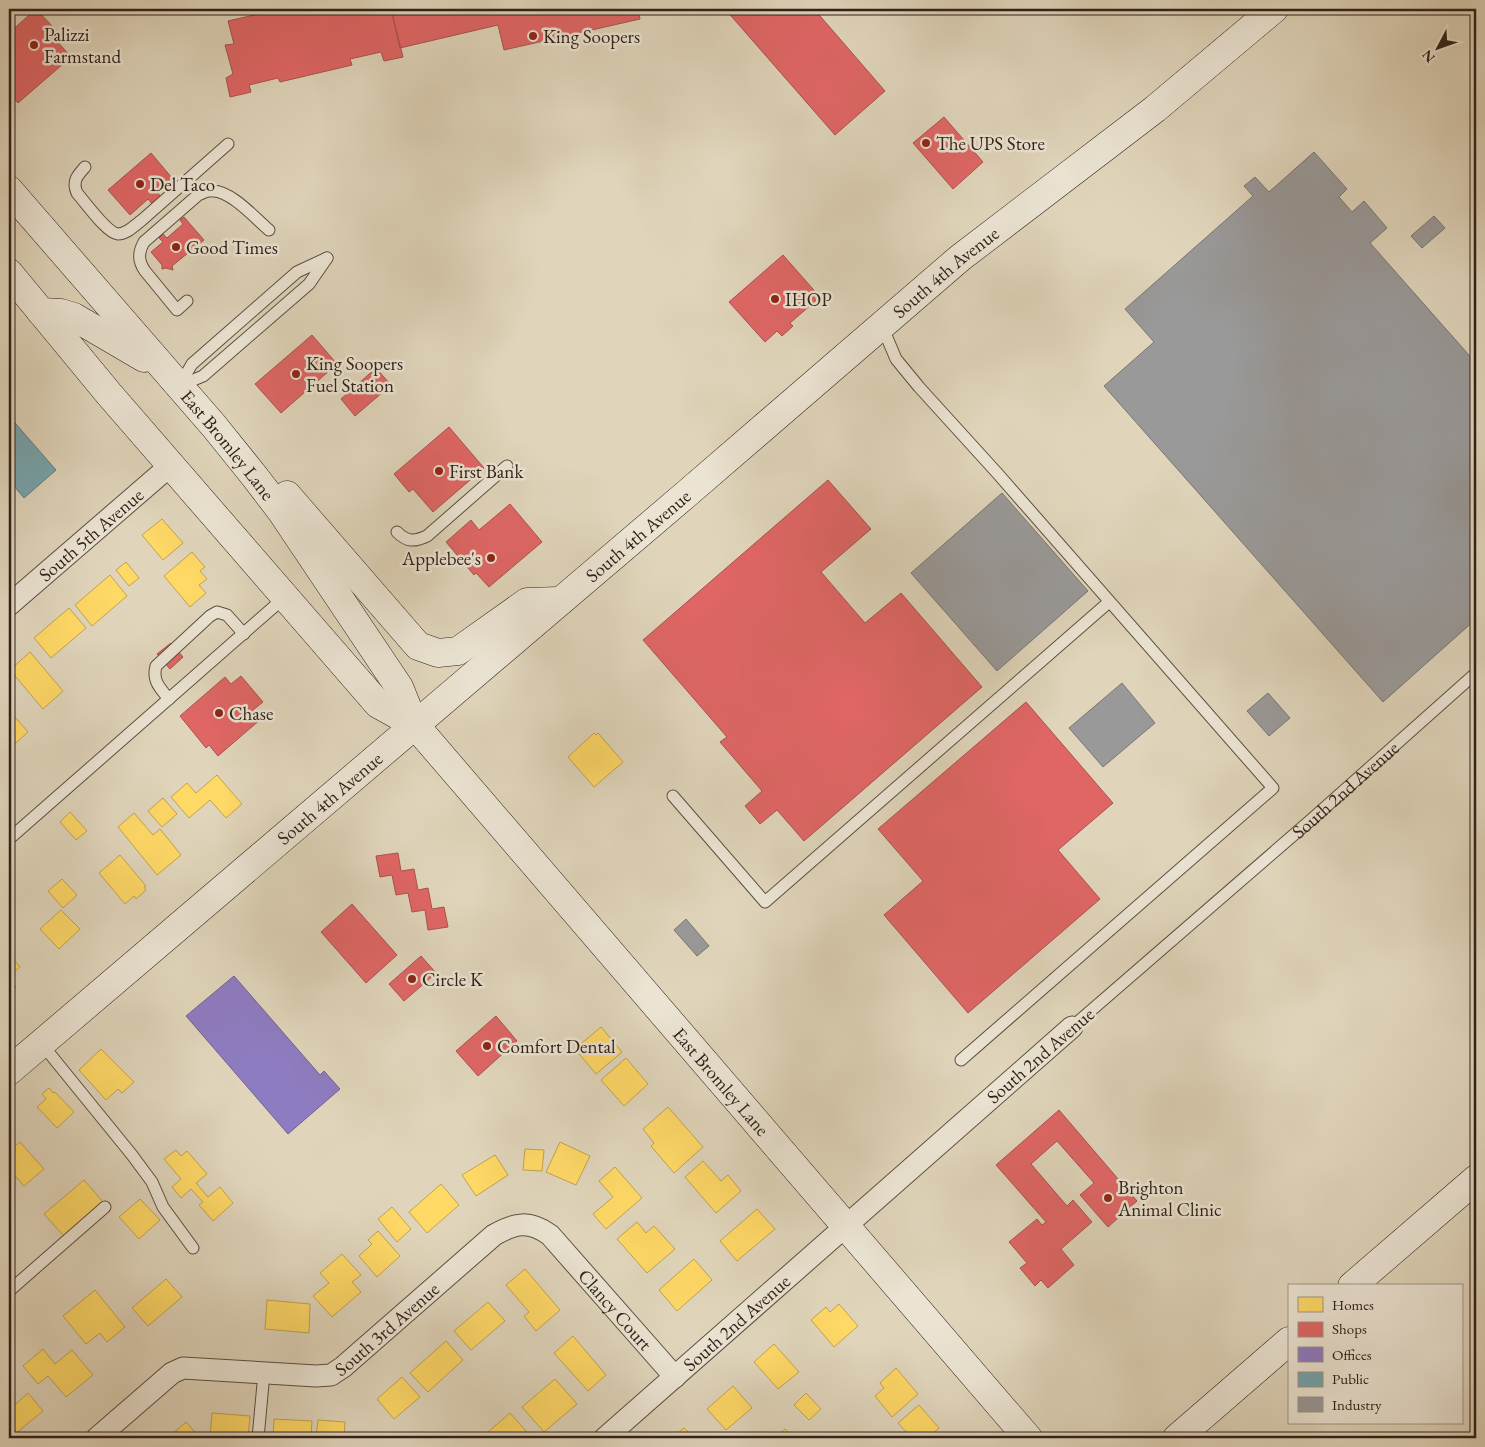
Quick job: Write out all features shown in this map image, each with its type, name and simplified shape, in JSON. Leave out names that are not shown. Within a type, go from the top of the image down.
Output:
[{"type":"main road","name":"South 4th Avenue","points":[[9,1071],[741,447],[882,324],[977,245],[1155,109],[1274,9]]},
{"type":"main road","name":"East Bromley Lane","points":[[9,190],[256,477],[399,687],[414,724],[1028,1438]]},
{"type":"main road","name":"East Bromley Lane","points":[[9,273],[40,312],[378,704],[414,724]]},
{"type":"main road","points":[[40,312],[60,313],[74,317],[172,378]]},
{"type":"main road","points":[[256,477],[285,492],[418,646],[438,653],[458,651],[527,602],[559,601]]},
{"type":"main road","points":[[1354,1284],[1476,1179]]},
{"type":"main road","points":[[1177,1438],[1288,1342]]},
{"type":"street","name":"South 5th Avenue","points":[[9,605],[171,465]]},
{"type":"street","name":"South 2nd Avenue","points":[[605,1438],[1072,1027]]},
{"type":"street","name":"South 3rd Avenue","points":[[97,1438],[172,1373],[183,1368],[316,1376],[331,1375],[343,1367],[494,1235],[509,1226],[535,1226],[543,1230],[556,1242]]},
{"type":"street","name":"Clancy Court","points":[[556,1242],[675,1377]]},
{"type":"lane","points":[[85,167],[75,178],[74,186],[77,193],[110,232],[119,234],[142,220],[228,144]]},
{"type":"lane","points":[[187,301],[177,310],[140,265],[138,258],[144,242],[198,195],[214,190],[231,197],[269,230]]},
{"type":"lane","points":[[327,258],[310,284],[203,376],[172,378],[192,364],[297,272],[327,258]]},
{"type":"lane","points":[[882,324],[896,359],[919,387],[998,474],[1273,788],[961,1060]]},
{"type":"lane","points":[[397,532],[404,538],[412,541],[427,536],[507,466]]},
{"type":"lane","points":[[9,839],[285,597]]},
{"type":"lane","points":[[673,796],[765,902],[1109,602]]},
{"type":"lane","points":[[169,699],[153,676],[156,666],[210,616],[217,612],[227,615],[244,634]]},
{"type":"lane","name":"South 2nd Avenue","points":[[1072,1027],[1312,819],[1476,673]]},
{"type":"lane","points":[[40,1043],[142,1168],[152,1182],[163,1207],[194,1248]]},
{"type":"lane","points":[[9,1291],[106,1207]]},
{"type":"lane","points":[[258,1438],[264,1373]]},
{"type":"building: Homes","points":[[162,519],[183,543],[163,560],[142,535]]},
{"type":"building: Homes","points":[[192,552],[205,567],[200,571],[207,579],[199,585],[206,593],[190,607],[164,576]]},
{"type":"building: Homes","points":[[126,562],[139,578],[129,586],[116,570]]},
{"type":"building: Homes","points":[[110,575],[127,596],[92,626],[75,605]]},
{"type":"building: Homes","points":[[69,608],[86,628],[51,658],[34,638]]},
{"type":"building: Homes","points":[[30,652],[63,691],[43,709],[10,670]]},
{"type":"building: Homes","points":[[9,710],[28,732],[9,749]]},
{"type":"building: Homes","points":[[594,733],[596,735],[598,733],[623,762],[594,787],[568,757]]},
{"type":"building: Homes","points":[[217,775],[242,804],[226,818],[210,800],[189,818],[171,797],[187,783],[196,793]]},
{"type":"building: Homes","points":[[163,798],[177,814],[162,827],[148,811]]},
{"type":"building: Homes","points":[[70,812],[87,831],[76,840],[60,822]]},
{"type":"building: Homes","points":[[134,813],[153,835],[160,829],[181,855],[157,875],[118,827]]},
{"type":"building: Homes","points":[[120,855],[146,886],[144,887],[146,890],[136,899],[134,896],[125,904],[99,873]]},
{"type":"building: Homes","points":[[62,879],[77,895],[63,908],[48,891]]},
{"type":"building: Homes","points":[[61,910],[80,929],[59,949],[40,929]]},
{"type":"building: Homes","points":[[9,954],[20,967],[9,976]]},
{"type":"building: Homes","points":[[9,979],[16,987],[9,992]]},
{"type":"building: Homes","points":[[601,1027],[622,1052],[596,1074],[575,1049]]},
{"type":"building: Homes","points":[[101,1049],[134,1082],[122,1093],[118,1089],[106,1100],[79,1070]]},
{"type":"building: Homes","points":[[626,1058],[648,1084],[624,1106],[601,1080]]},
{"type":"building: Homes","points":[[49,1088],[74,1112],[57,1128],[37,1107],[46,1099],[42,1094]]},
{"type":"building: Homes","points":[[668,1107],[703,1147],[674,1173],[651,1146],[654,1143],[643,1129]]},
{"type":"building: Homes","points":[[20,1142],[44,1169],[24,1186],[9,1169],[9,1145],[10,1143],[14,1147]]},
{"type":"building: Homes","points":[[560,1142],[590,1156],[576,1185],[546,1172]]},
{"type":"building: Homes","points":[[525,1149],[544,1150],[542,1171],[523,1170]]},
{"type":"building: Homes","points":[[176,1150],[181,1156],[187,1151],[207,1174],[196,1183],[208,1197],[220,1187],[233,1203],[213,1221],[199,1205],[203,1202],[191,1189],[181,1198],[172,1187],[181,1179],[164,1159]]},
{"type":"building: Homes","points":[[495,1155],[508,1175],[476,1196],[462,1175]]},
{"type":"building: Homes","points":[[703,1161],[721,1181],[728,1175],[741,1191],[716,1213],[685,1177]]},
{"type":"building: Homes","points":[[615,1167],[642,1198],[606,1229],[593,1214],[613,1197],[599,1181]]},
{"type":"building: Homes","points":[[84,1180],[103,1202],[64,1236],[44,1214]]},
{"type":"building: Homes","points":[[441,1184],[459,1205],[427,1233],[409,1212]]},
{"type":"building: Homes","points":[[140,1199],[160,1220],[139,1239],[119,1217]]},
{"type":"building: Homes","points":[[392,1207],[411,1229],[397,1242],[378,1219]]},
{"type":"building: Homes","points":[[757,1209],[775,1229],[737,1261],[720,1241]]},
{"type":"building: Homes","points":[[637,1222],[646,1233],[654,1226],[675,1249],[647,1273],[617,1239]]},
{"type":"building: Homes","points":[[378,1231],[400,1256],[377,1277],[359,1256],[372,1244],[368,1240]]},
{"type":"building: Homes","points":[[342,1254],[361,1275],[352,1282],[361,1292],[332,1317],[313,1296],[329,1283],[320,1273]]},
{"type":"building: Homes","points":[[694,1259],[712,1280],[677,1311],[659,1290]]},
{"type":"building: Homes","points":[[525,1269],[560,1310],[536,1331],[524,1316],[529,1312],[506,1285]]},
{"type":"building: Homes","points":[[166,1279],[182,1297],[148,1326],[132,1308]]},
{"type":"building: Homes","points":[[95,1290],[125,1327],[107,1342],[100,1333],[86,1344],[63,1316]]},
{"type":"building: Homes","points":[[267,1300],[310,1304],[309,1333],[265,1329]]},
{"type":"building: Homes","points":[[488,1302],[505,1321],[471,1350],[454,1331]]},
{"type":"building: Homes","points":[[839,1304],[858,1326],[834,1347],[811,1320],[826,1307],[830,1312]]},
{"type":"building: Homes","points":[[573,1336],[606,1375],[588,1391],[554,1353]]},
{"type":"building: Homes","points":[[446,1341],[463,1360],[428,1392],[410,1373]]},
{"type":"building: Homes","points":[[774,1344],[799,1372],[778,1389],[754,1362]]},
{"type":"building: Homes","points":[[43,1349],[55,1364],[72,1350],[93,1375],[66,1397],[48,1376],[38,1384],[23,1366]]},
{"type":"building: Homes","points":[[896,1368],[918,1394],[892,1417],[875,1396],[884,1388],[880,1383]]},
{"type":"building: Homes","points":[[402,1377],[420,1397],[394,1419],[377,1399]]},
{"type":"building: Homes","points":[[555,1379],[577,1404],[544,1432],[522,1407]]},
{"type":"building: Homes","points":[[733,1386],[752,1408],[726,1430],[707,1409]]},
{"type":"building: Homes","points":[[28,1393],[43,1411],[10,1438],[9,1410]]},
{"type":"building: Homes","points":[[806,1393],[821,1409],[809,1420],[794,1405]]},
{"type":"building: Homes","points":[[919,1405],[939,1428],[928,1438],[912,1438],[898,1423]]},
{"type":"building: Homes","points":[[212,1413],[250,1416],[248,1438],[210,1438]]},
{"type":"building: Homes","points":[[510,1413],[532,1438],[481,1438]]},
{"type":"building: Homes","points":[[274,1419],[312,1421],[311,1438],[273,1438]]},
{"type":"building: Homes","points":[[318,1420],[345,1422],[344,1438],[316,1438]]},
{"type":"building: Homes","points":[[186,1422],[200,1438],[168,1438]]},
{"type":"building: Homes","points":[[684,1428],[694,1438],[672,1438]]},
{"type":"building: Homes","points":[[785,1429],[793,1438],[775,1438]]},
{"type":"building: Shops","name":"Palizzi Farmstand","points":[[36,9],[54,28],[49,32],[71,57],[18,103],[9,92],[9,33]]},
{"type":"building: Shops","points":[[280,9],[391,9],[403,57],[384,61],[381,52],[350,59],[352,65],[280,82],[278,78],[249,85],[251,92],[230,97],[226,78],[233,74],[225,45],[234,44],[228,21]]},
{"type":"building: Shops","name":"King Soopers","points":[[391,9],[638,9],[640,19],[504,50],[498,25],[400,48]]},
{"type":"building: Shops","points":[[725,9],[814,9],[885,91],[835,135]]},
{"type":"building: Shops","points":[[944,117],[983,162],[953,189],[913,143]]},
{"type":"building: Shops","name":"Del Taco","points":[[151,153],[172,178],[156,191],[162,198],[153,205],[148,199],[130,215],[108,190]]},
{"type":"building: Shops","name":"Good Times","points":[[184,217],[204,240],[172,266],[173,270],[162,269],[162,265],[151,252],[163,242],[159,238],[163,234],[167,238],[183,224],[180,220]]},
{"type":"building: Shops","name":"IHOP","points":[[783,255],[820,297],[790,323],[793,326],[782,336],[777,331],[765,342],[729,302]]},
{"type":"building: Shops","name":"King Soopers Fuel Station","points":[[312,335],[337,364],[281,413],[255,384]]},
{"type":"building: Shops","points":[[376,368],[391,385],[355,416],[341,399]]},
{"type":"building: Shops","name":"First Bank","points":[[449,427],[484,468],[433,512],[413,489],[409,492],[394,474]]},
{"type":"building: Shops","points":[[828,480],[871,529],[821,572],[865,623],[901,593],[982,687],[804,841],[777,810],[760,824],[745,806],[762,791],[720,742],[727,737],[643,640]]},
{"type":"building: Shops","name":"Applebee's","points":[[510,504],[542,542],[489,587],[476,573],[474,575],[446,542],[471,520],[479,530]]},
{"type":"building: Shops","points":[[171,643],[183,657],[170,669],[157,654]]},
{"type":"building: Shops","name":"Chase","points":[[241,676],[263,702],[253,710],[261,719],[218,756],[209,745],[206,748],[180,716],[225,677],[231,684]]},
{"type":"building: Shops","points":[[1026,702],[1113,803],[1058,850],[1100,899],[968,1013],[884,915],[923,881],[878,829]]},
{"type":"building: Shops","name":"Circle K","points":[[398,853],[401,871],[414,869],[418,890],[428,888],[432,909],[444,907],[448,927],[428,930],[425,910],[412,912],[408,893],[396,895],[392,875],[380,877],[376,856]]},
{"type":"building: Shops","name":"Circle K","points":[[352,904],[397,955],[366,983],[321,932]]},
{"type":"building: Shops","name":"Circle K","points":[[421,956],[436,973],[404,1001],[389,984]]},
{"type":"building: Shops","name":"Comfort Dental","points":[[496,1016],[517,1041],[478,1076],[456,1051]]},
{"type":"building: Shops","name":"Brighton Animal Clinic","points":[[1059,1110],[1137,1201],[1108,1227],[1080,1195],[1094,1183],[1057,1141],[1031,1164],[1067,1206],[1073,1200],[1092,1222],[1061,1249],[1074,1265],[1048,1288],[1041,1280],[1035,1286],[1020,1268],[1027,1263],[1009,1242],[1037,1219],[1042,1225],[1046,1222],[996,1165]]},
{"type":"building: Offices","points":[[234,976],[320,1075],[324,1071],[340,1089],[288,1134],[186,1016]]},
{"type":"building: Public","points":[[9,416],[56,470],[24,498],[9,480]]},
{"type":"building: Industry","points":[[1314,152],[1347,189],[1339,197],[1352,212],[1364,201],[1387,228],[1370,243],[1476,363],[1476,619],[1383,702],[1104,386],[1154,342],[1125,309],[1253,196],[1244,186],[1255,177],[1269,192]]},
{"type":"building: Industry","points":[[1434,216],[1445,228],[1422,248],[1411,236]]},
{"type":"building: Industry","points":[[1002,493],[1088,591],[997,671],[911,573]]},
{"type":"building: Industry","points":[[1122,683],[1155,723],[1103,767],[1069,728]]},
{"type":"building: Industry","points":[[1268,693],[1290,718],[1269,736],[1247,711]]},
{"type":"building: Industry","points":[[686,919],[709,946],[697,956],[674,930]]},
{"type":"place","name":"King Soopers","points":[[533,36]]},
{"type":"place","name":"Palizzi Farmstand","points":[[34,45]]},
{"type":"place","name":"The UPS Store","points":[[926,143]]},
{"type":"place","name":"Del Taco","points":[[140,184]]},
{"type":"place","name":"Good Times","points":[[176,247]]},
{"type":"place","name":"IHOP","points":[[775,299]]},
{"type":"place","name":"King Soopers Fuel Station","points":[[296,374]]},
{"type":"place","name":"First Bank","points":[[439,471]]},
{"type":"place","name":"Applebee's","points":[[491,558]]},
{"type":"place","name":"Chase","points":[[219,713]]},
{"type":"place","name":"Circle K","points":[[412,979]]},
{"type":"place","name":"Comfort Dental","points":[[487,1046]]},
{"type":"place","name":"Brighton Animal Clinic","points":[[1108,1198]]}]
